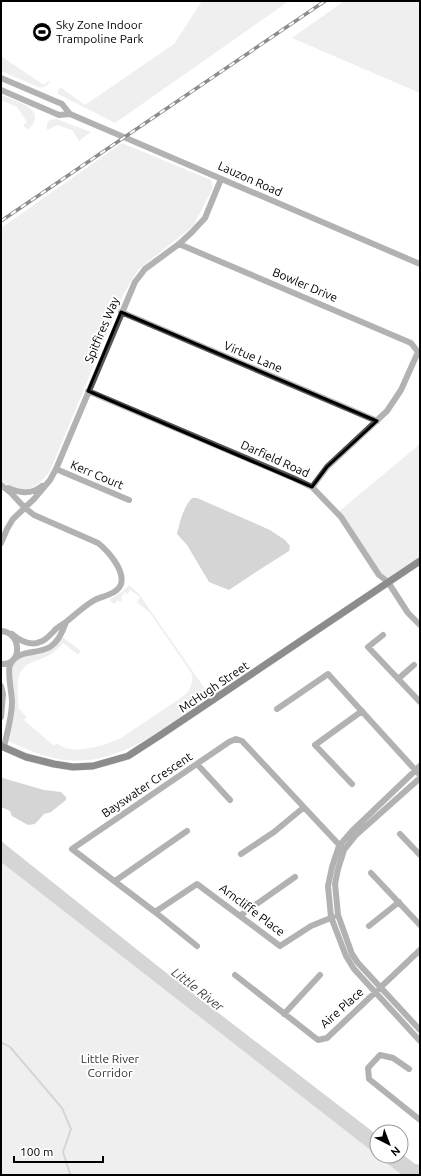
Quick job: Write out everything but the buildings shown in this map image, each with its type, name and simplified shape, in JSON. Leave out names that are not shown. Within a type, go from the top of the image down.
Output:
[{"type":"main road","name":"McHugh Street","points":[[2,747],[26,757],[73,767],[93,766],[128,756],[420,561]]},
{"type":"street","name":"Lauzon Road","points":[[1,78],[62,104],[70,114],[420,264]]},
{"type":"street","name":"Lauzon Road","points":[[1,90],[59,115],[70,114]]},
{"type":"street","name":"Spitfires Way","points":[[1,543],[13,519],[34,499],[50,480],[56,469],[121,312],[135,282],[145,269],[179,244],[205,218],[222,179]]},
{"type":"street","name":"Bowler Drive","points":[[179,244],[411,343],[418,352],[401,390],[387,411],[376,421]]},
{"type":"street","name":"Virtue Lane","points":[[121,312],[376,421]]},
{"type":"street","name":"Darfield Road","points":[[88,391],[312,487],[341,517],[379,575],[388,582],[408,613],[420,625]]},
{"type":"street","points":[[312,487],[327,468],[376,421]]},
{"type":"street","name":"Kerr Court","points":[[56,469],[129,500]]},
{"type":"street","points":[[2,486],[24,493],[37,490],[50,480]]},
{"type":"street","points":[[2,486],[34,515],[98,543],[107,550],[116,562],[122,577],[117,590],[95,600],[54,631],[45,640],[36,643],[27,643],[2,630]]},
{"type":"street","points":[[1,664],[12,661],[20,654],[39,652],[50,647],[57,640],[66,622]]},
{"type":"street","points":[[2,747],[12,703],[8,672],[12,661],[17,654],[18,646],[16,639],[12,634]]},
{"type":"street","points":[[383,635],[368,647],[420,702]]},
{"type":"street","points":[[398,679],[414,665]]},
{"type":"street","points":[[277,709],[328,674],[418,768],[420,777],[342,848],[335,884],[338,915],[352,954],[358,963],[420,1030]]},
{"type":"street","points":[[1,686],[3,694],[1,717]]},
{"type":"street","points":[[352,784],[315,745],[362,711]]},
{"type":"street","name":"Bayswater Crescent","points":[[197,946],[156,912],[72,849],[229,742],[236,739],[242,741],[342,848]]},
{"type":"street","points":[[197,764],[230,800]]},
{"type":"street","points":[[418,768],[352,831],[332,867],[328,886],[331,917],[346,956],[354,969],[420,1041]]},
{"type":"street","points":[[241,854],[274,832],[303,808]]},
{"type":"street","points":[[115,881],[187,831]]},
{"type":"street","points":[[400,834],[420,855]]},
{"type":"street","points":[[371,872],[420,925]]},
{"type":"street","points":[[241,915],[295,877]]},
{"type":"street","name":"Arncliffe Place","points":[[156,912],[198,884],[241,915],[280,946],[311,926],[338,915]]},
{"type":"street","points":[[369,926],[399,902]]},
{"type":"street","name":"Aire Place","points":[[235,975],[318,1040],[327,1038],[420,950]]},
{"type":"street","points":[[284,1014],[320,975]]},
{"type":"street","points":[[409,1069],[393,1058],[380,1055],[368,1068],[368,1079],[420,1120]]},
{"type":"highlighted area","points":[[121,312],[377,421],[327,467],[312,487],[88,391]]},
{"type":"green space","points":[[202,1],[289,1],[115,123],[58,94],[60,87],[85,105],[174,44]]},
{"type":"green space","points":[[344,1],[420,1],[420,93],[292,38]]},
{"type":"green space","points":[[1,56],[44,85],[48,81],[50,82],[45,87],[38,87],[1,71]]},
{"type":"green space","points":[[1,95],[22,103],[33,111],[35,116],[34,122],[29,129],[23,125],[27,122],[17,107],[1,100]]},
{"type":"green space","points":[[56,119],[91,132],[79,141],[72,130],[57,125],[47,130],[47,123],[50,120]]},
{"type":"green space","points":[[122,143],[211,180],[213,188],[193,226],[138,270],[124,293],[50,471],[39,484],[28,489],[9,486],[1,482],[1,228]]},
{"type":"green space","points":[[420,444],[420,561],[388,582],[337,513]]},
{"type":"green space","points":[[129,585],[139,594],[210,696],[141,742],[123,751],[104,757],[84,760],[56,759],[6,740],[10,722],[12,661],[50,647],[60,635],[81,651],[78,655],[63,643],[46,657],[28,664],[22,670],[18,679],[19,709],[27,717],[24,720],[54,746],[57,743],[63,747],[80,749],[98,746],[114,741],[121,738],[185,695],[192,683],[192,674],[150,613],[137,602],[140,597],[130,590],[127,594],[125,592],[121,597],[122,600],[120,602],[118,600],[114,604],[110,601],[110,599],[122,592]]},
{"type":"green space","name":"Little River Corridor","points":[[1,841],[160,968],[369,1129],[369,1164],[409,1164],[409,1159],[415,1164],[420,1165],[420,1175],[1,1175]]},
{"type":"shaded area","points":[[192,498],[197,498],[270,530],[285,540],[290,546],[289,551],[229,590],[209,582],[187,545],[177,534],[184,510]]},
{"type":"shaded area","points":[[1,777],[44,790],[61,792],[66,797],[66,800],[51,812],[44,814],[35,824],[28,825],[12,816],[10,811],[1,807]]},
{"type":"shaded area","points":[[1,841],[160,968],[369,1129],[369,1149],[1,862]]},
{"type":"shaded area","points":[[409,1159],[415,1164],[420,1165],[420,1175],[402,1175],[388,1164],[409,1164]]},
{"type":"waterway","points":[[1,1042],[10,1047],[62,1108],[71,1129],[63,1152],[70,1174],[72,1175]]},
{"type":"railway","points":[[1,221],[325,1]]},
{"type":"place","name":"Sky Zone Indoor Trampoline Park","points":[[42,32]]},
{"type":"water label","name":"Little River","points":[[198,989]]}]
